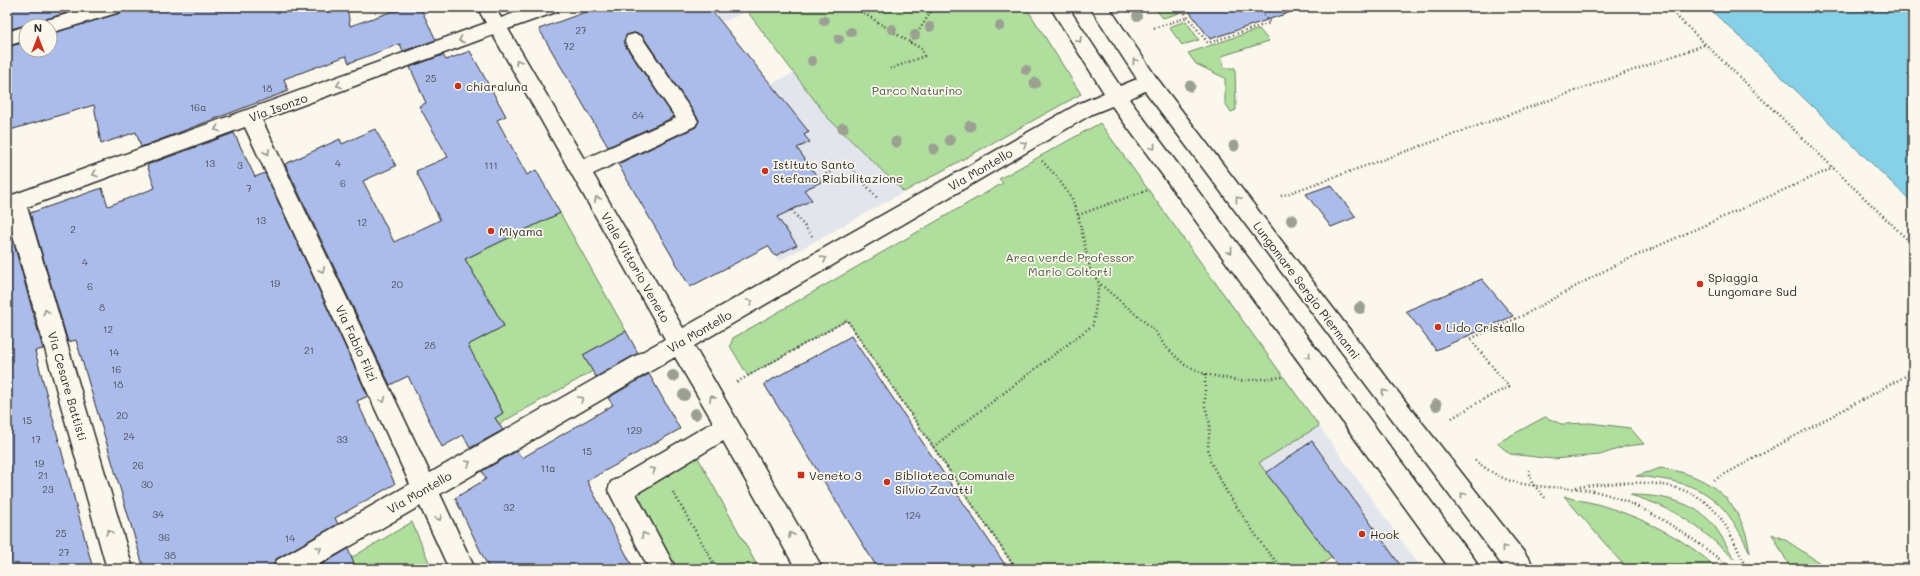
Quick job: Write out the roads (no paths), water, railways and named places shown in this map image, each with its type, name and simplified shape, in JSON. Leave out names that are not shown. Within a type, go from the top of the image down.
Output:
[{"type":"street","points":[[58,24],[114,7]]},
{"type":"street","name":"Viale Vittorio Veneto","points":[[486,7],[810,569]]},
{"type":"street","name":"Via Isonzo","points":[[11,205],[550,7]]},
{"type":"street","points":[[1059,7],[1115,96],[1466,569]]},
{"type":"street","name":"Lungomare Sergio Piermanni","points":[[1099,7],[1149,82],[1521,569]]},
{"type":"street","points":[[7,39],[18,36]]},
{"type":"street","points":[[581,170],[688,121],[634,41]]},
{"type":"street","name":"Via Montello","points":[[286,569],[1085,109],[1149,82]]},
{"type":"street","name":"Via Fabio Filzi","points":[[251,117],[462,569]]},
{"type":"street","name":"Via Cesare Battisti","points":[[11,205],[120,569]]},
{"type":"street","points":[[663,569],[620,490],[728,426]]},
{"type":"water","points":[[1707,7],[1913,7],[1913,203],[1736,33]]},
{"type":"place","name":"chiaraluna","points":[[458,86]]},
{"type":"place","name":"Istituto Santo Stefano Riabilitazione","points":[[765,171]]},
{"type":"place","name":"Miyama","points":[[491,231]]},
{"type":"place","name":"Spiaggia Lungomare Sud","points":[[1700,284]]},
{"type":"place","name":"Lido Cristallo","points":[[1438,327]]},
{"type":"place","name":"Veneto 3","points":[[801,475]]},
{"type":"place","name":"Biblioteca Comunale Silvio Zavatti","points":[[887,482]]},
{"type":"place","name":"Hook","points":[[1362,534]]},
{"type":"park label","name":"Parco Naturino","points":[[917,90]]},
{"type":"park label","name":"Area verde Professor Mario Coltorti","points":[[1070,264]]}]
